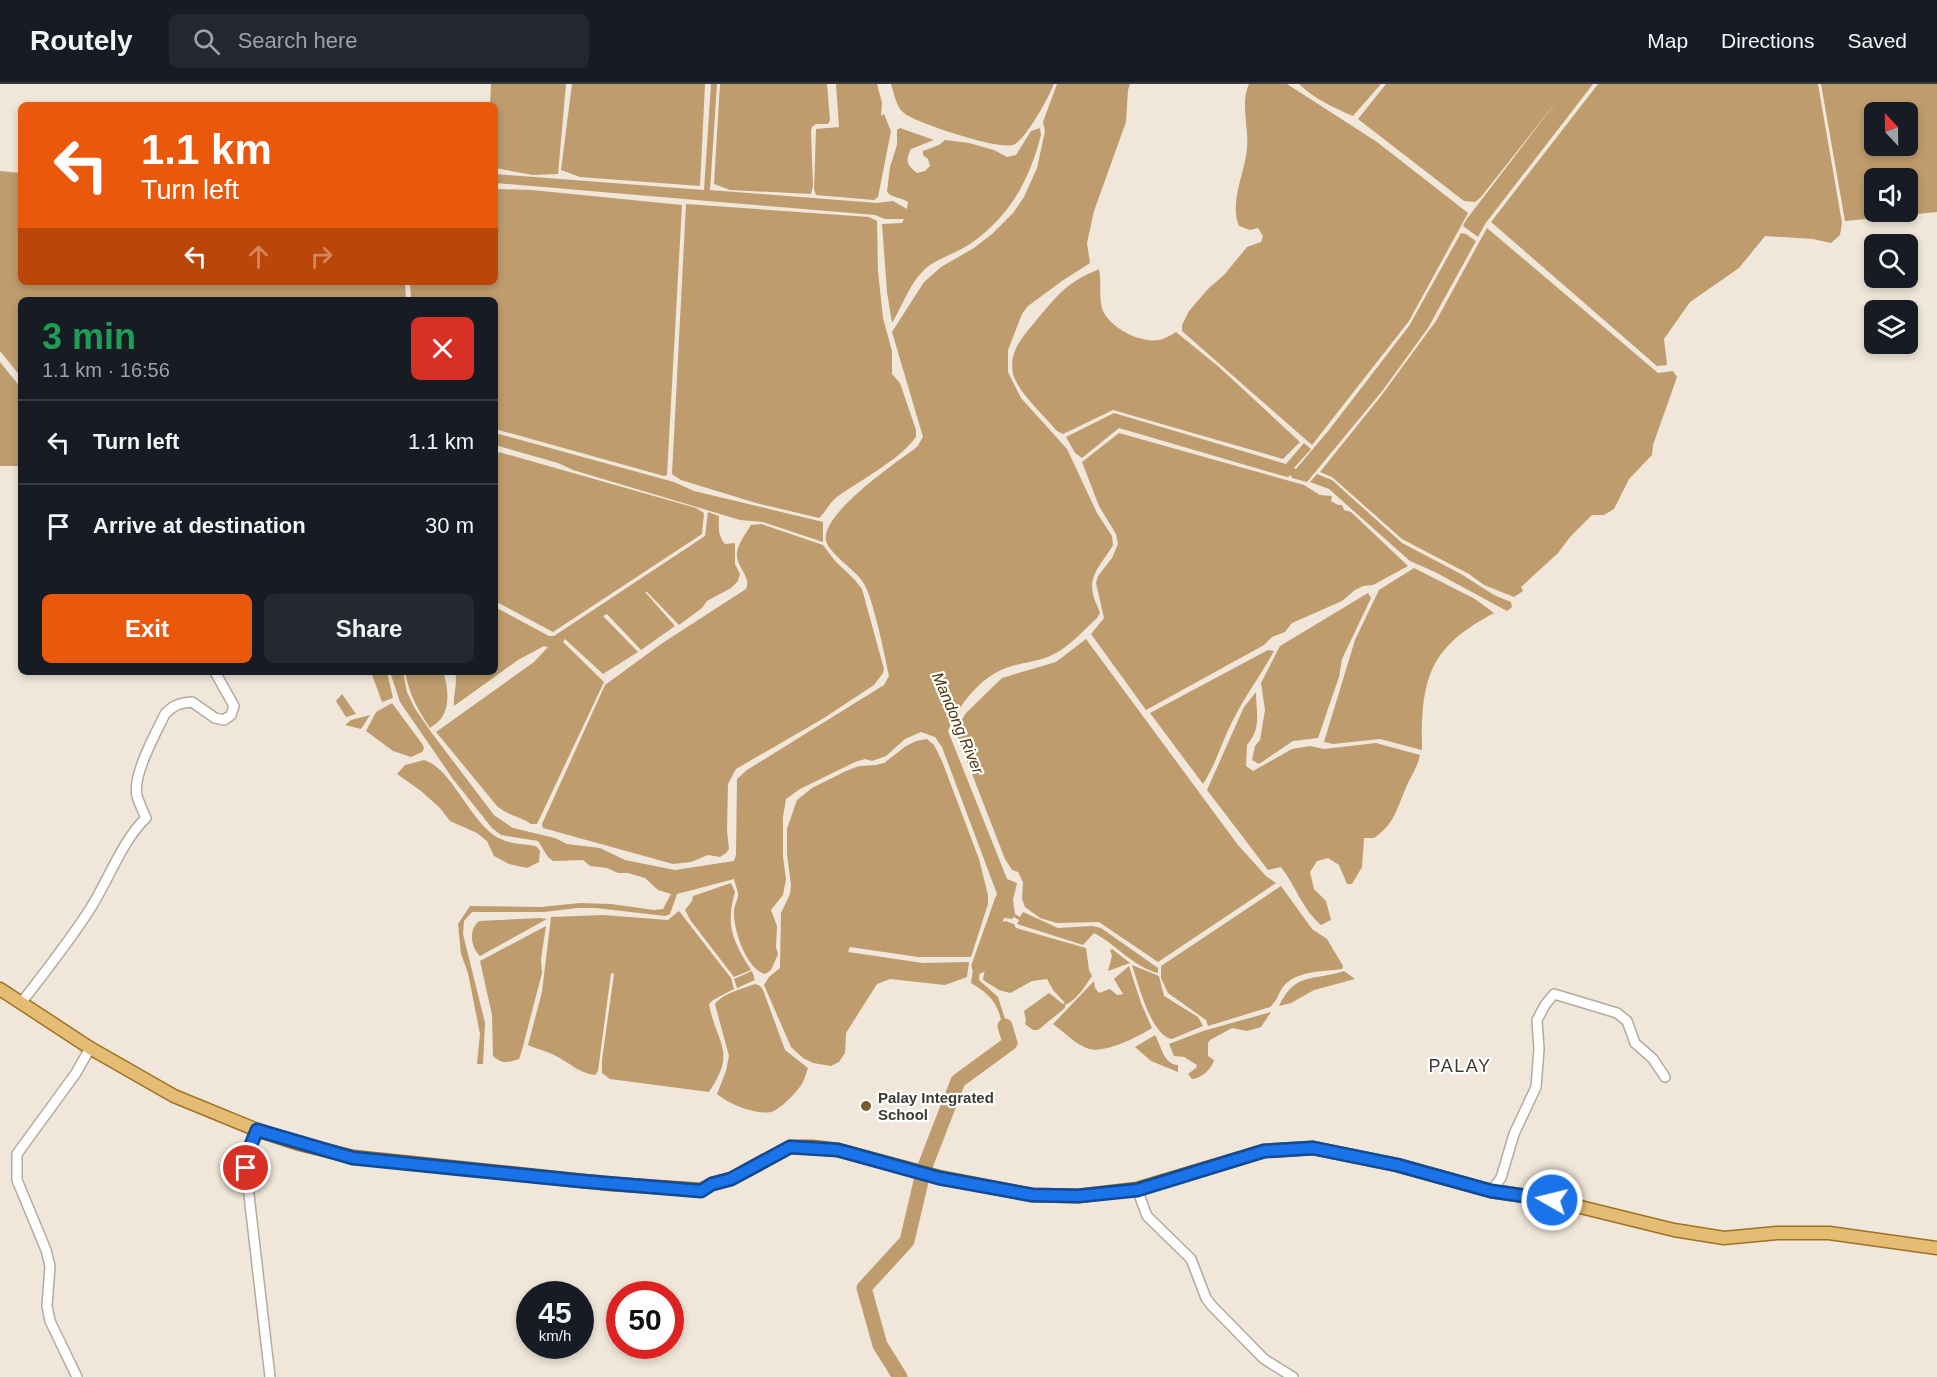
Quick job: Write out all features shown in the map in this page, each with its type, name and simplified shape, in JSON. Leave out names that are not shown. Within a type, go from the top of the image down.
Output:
[{"type":"main road","points":[[0,988],[90,1048],[174,1096],[257,1130],[353,1158],[701,1191],[712,1184],[731,1179],[790,1147],[812,1147],[838,1150],[939,1178],[1032,1195],[1078,1196],[1137,1190],[1264,1151],[1313,1148],[1397,1165],[1491,1191],[1552,1200],[1674,1230],[1724,1238],[1777,1233],[1829,1233],[1937,1248]]},
{"type":"street","points":[[21,1003],[79,927],[132,834],[146,818],[137,796],[137,785],[140,771],[165,714],[177,704],[192,702],[215,718],[224,720],[231,715],[234,706],[217,675]]},
{"type":"street","points":[[1491,1191],[1501,1178],[1514,1134],[1536,1087],[1539,1049],[1537,1020],[1554,994],[1617,1013],[1627,1021],[1635,1043],[1653,1059],[1665,1077]]},
{"type":"street","points":[[77,1377],[50,1321],[47,1306],[50,1266],[46,1250],[17,1180],[17,1154],[76,1072],[90,1048]]},
{"type":"street","points":[[257,1130],[246,1157],[246,1168],[270,1377]]},
{"type":"street","points":[[1137,1190],[1147,1216],[1191,1259],[1206,1298],[1212,1306],[1264,1359],[1293,1377]]},
{"type":"shaded area","points":[[491,84],[566,84],[558,174],[533,175],[498,169],[498,102],[490,102]]},
{"type":"shaded area","points":[[572,84],[705,84],[700,186],[580,177],[561,170]]},
{"type":"shaded area","points":[[711,84],[717,84],[710,190],[877,203],[893,201],[907,209],[908,202],[887,192],[890,167],[897,145],[897,130],[900,128],[934,140],[911,149],[908,162],[917,173],[925,171],[930,166],[923,151],[945,140],[969,143],[994,150],[1007,157],[1016,155],[1031,131],[1040,128],[1041,135],[1030,168],[1007,209],[996,222],[970,244],[926,268],[911,287],[892,323],[887,292],[882,224],[902,223],[904,219],[498,183],[498,174],[704,190]]},
{"type":"shaded area","points":[[720,84],[827,84],[830,120],[828,124],[816,124],[811,131],[813,186],[811,194],[730,190],[714,184]]},
{"type":"shaded area","points":[[836,84],[877,84],[882,103],[881,116],[884,114],[891,131],[878,197],[874,200],[816,195],[814,189],[816,129],[839,127]]},
{"type":"shaded area","points":[[891,84],[1054,84],[1024,136],[1013,145],[1005,145],[958,135],[904,113],[899,107]]},
{"type":"shaded area","points":[[1057,84],[1130,84],[1126,122],[1094,211],[1087,243],[1090,263],[1028,306],[1022,314],[1008,350],[1008,372],[1021,398],[1067,449],[1097,513],[1112,536],[1113,545],[1093,580],[1093,594],[1100,613],[1097,618],[1060,651],[1042,659],[1006,668],[987,678],[964,702],[948,731],[1007,879],[1017,883],[1013,900],[1015,914],[1020,917],[1023,912],[1058,928],[1092,926],[1101,928],[1158,968],[1158,973],[1133,961],[1094,933],[1083,945],[1017,924],[1019,920],[1014,917],[1012,919],[999,917],[989,926],[985,954],[981,959],[979,980],[998,997],[1013,1044],[1009,1048],[995,1004],[982,990],[971,983],[974,963],[997,894],[942,747],[935,737],[921,732],[905,739],[886,756],[872,761],[865,759],[855,762],[800,789],[786,799],[783,817],[783,857],[786,879],[783,895],[771,910],[777,926],[778,954],[771,970],[765,974],[752,965],[738,938],[734,911],[738,893],[734,879],[677,894],[670,914],[665,916],[596,908],[544,912],[472,912],[464,921],[463,934],[485,1023],[483,1064],[477,1064],[480,1034],[468,973],[461,954],[458,924],[470,906],[541,907],[580,903],[611,904],[654,910],[663,909],[671,894],[658,890],[645,878],[590,866],[583,860],[553,861],[538,841],[501,835],[492,828],[453,779],[400,702],[391,675],[404,675],[407,692],[414,707],[431,732],[494,815],[513,828],[555,838],[567,844],[600,848],[625,860],[675,870],[734,861],[737,779],[747,770],[884,685],[889,676],[867,589],[859,577],[828,546],[827,530],[847,503],[917,447],[923,437],[892,332],[924,282],[941,267],[974,248],[1013,213],[1024,197],[1037,168],[1045,131],[1043,122]]},
{"type":"shaded area","points":[[1249,84],[1287,84],[1377,142],[1468,213],[1409,321],[1312,445],[1182,331],[1182,325],[1189,311],[1247,247],[1261,242],[1263,236],[1258,228],[1250,230],[1239,226],[1236,217],[1237,197],[1247,148],[1245,99]]},
{"type":"shaded area","points":[[1299,84],[1381,84],[1353,116],[1317,98]]},
{"type":"shaded area","points":[[1386,84],[1593,84],[1485,224],[1478,237],[1463,226],[1466,220],[1560,97],[1475,202],[1464,201],[1358,119]]},
{"type":"shaded area","points":[[1598,84],[1818,84],[1842,223],[1840,235],[1831,243],[1813,239],[1765,236],[1739,268],[1690,302],[1664,339],[1667,365],[1657,366],[1491,222]]},
{"type":"shaded area","points":[[1821,84],[1937,84],[1937,212],[1918,214],[1918,168],[1864,168],[1864,219],[1845,221]]},
{"type":"shaded area","points":[[0,171],[18,173],[18,285],[405,285],[406,297],[18,297],[18,373],[0,351]]},
{"type":"shaded area","points":[[498,189],[532,190],[682,205],[667,475],[498,430],[498,297],[411,297],[410,285],[498,285]]},
{"type":"shaded area","points":[[686,204],[869,217],[877,221],[878,271],[883,318],[892,351],[892,374],[900,383],[916,430],[916,437],[890,462],[837,497],[819,518],[756,503],[681,480],[672,474]]},
{"type":"shaded area","points":[[1487,228],[1658,373],[1673,371],[1677,377],[1653,445],[1652,455],[1629,479],[1614,509],[1604,515],[1592,515],[1558,553],[1521,587],[1523,591],[1514,597],[1484,585],[1469,574],[1402,539],[1332,477],[1320,472],[1381,396],[1436,321]]},
{"type":"shaded area","points":[[1461,233],[1476,241],[1428,328],[1383,390],[1307,482],[1292,478],[1291,475],[1288,477],[1280,475],[1119,428],[1082,458],[1075,453],[1066,437],[1114,413],[1286,464],[1304,443],[1311,449],[1294,468],[1296,469],[1409,326]]},
{"type":"shaded area","points":[[1099,269],[1103,311],[1113,324],[1135,337],[1144,339],[1159,340],[1176,332],[1219,367],[1300,442],[1283,459],[1113,410],[1063,434],[1057,431],[1017,384],[1012,368],[1015,351],[1023,337],[1055,298],[1077,280]]},
{"type":"shaded area","points":[[0,362],[18,384],[18,466],[0,466]]},
{"type":"shaded area","points":[[1119,433],[1304,485],[1320,495],[1332,496],[1331,501],[1351,512],[1408,566],[1373,585],[1355,590],[1342,601],[1292,623],[1285,632],[1272,637],[1264,645],[1146,710],[1091,634],[1104,618],[1096,583],[1098,576],[1112,558],[1118,544],[1116,534],[1099,506],[1082,462]]},
{"type":"shaded area","points":[[498,434],[674,482],[694,491],[823,522],[823,542],[763,522],[740,520],[573,470],[558,463],[498,446]]},
{"type":"shaded area","points":[[499,452],[696,508],[704,513],[702,534],[553,632],[498,603]]},
{"type":"shaded area","points":[[1317,474],[1332,480],[1402,543],[1461,574],[1494,595],[1511,602],[1512,607],[1507,611],[1410,561],[1329,489],[1310,482]]},
{"type":"shaded area","points":[[708,512],[719,516],[722,540],[725,544],[735,543],[735,564],[740,574],[738,581],[731,588],[707,601],[702,608],[679,625],[645,592],[675,626],[641,650],[607,614],[603,616],[638,652],[603,674],[565,639],[563,642],[604,682],[537,824],[531,824],[497,806],[436,732],[534,662],[548,647],[544,646],[518,660],[498,674],[498,609],[549,636],[554,636],[705,536]]},
{"type":"shaded area","points":[[761,524],[823,545],[835,561],[854,579],[862,589],[884,669],[883,673],[874,685],[824,718],[736,769],[728,784],[729,849],[720,857],[708,855],[691,862],[673,864],[543,828],[542,824],[605,685],[661,644],[746,589],[747,580],[738,562],[737,552],[751,525]]},
{"type":"shaded area","points":[[1414,568],[1475,599],[1494,613],[1455,639],[1442,653],[1433,668],[1424,704],[1422,750],[1380,739],[1333,744],[1324,742],[1355,640],[1379,590]]},
{"type":"shaded area","points":[[1368,593],[1371,598],[1342,659],[1339,677],[1318,738],[1293,741],[1259,764],[1252,760],[1255,746],[1260,740],[1265,710],[1261,683],[1280,646]]},
{"type":"shaded area","points":[[1086,639],[1238,845],[1266,876],[1276,883],[1158,962],[1099,922],[1057,923],[1040,918],[1025,907],[1022,899],[1023,882],[1018,872],[1012,870],[1005,859],[955,730],[966,713],[1002,678],[1056,662]]},
{"type":"shaded area","points":[[1268,650],[1274,651],[1238,711],[1203,784],[1150,713]]},
{"type":"shaded area","points":[[372,675],[388,675],[393,698],[382,702]]},
{"type":"shaded area","points":[[406,675],[444,675],[447,689],[445,712],[430,728],[421,714]]},
{"type":"shaded area","points":[[455,675],[497,675],[454,706]]},
{"type":"shaded area","points":[[1256,692],[1256,726],[1247,745],[1246,766],[1253,771],[1292,749],[1310,746],[1324,749],[1376,743],[1420,755],[1397,811],[1390,822],[1374,838],[1364,838],[1362,867],[1352,884],[1347,884],[1339,865],[1328,858],[1317,861],[1310,872],[1314,889],[1326,901],[1331,920],[1321,925],[1304,905],[1281,867],[1268,870],[1207,790],[1244,707]]},
{"type":"shaded area","points":[[342,694],[356,714],[346,717],[336,701]]},
{"type":"shaded area","points":[[392,703],[423,745],[422,752],[411,757],[393,751],[366,731],[376,712]]},
{"type":"shaded area","points":[[370,715],[361,729],[345,725],[351,720]]},
{"type":"shaded area","points":[[927,739],[934,745],[942,761],[979,859],[988,895],[988,904],[971,957],[918,957],[850,947],[848,952],[923,963],[969,962],[967,977],[945,985],[890,979],[877,984],[846,1033],[845,1053],[839,1062],[831,1066],[813,1063],[803,1058],[791,1047],[764,985],[769,977],[780,968],[781,913],[790,894],[791,885],[787,829],[797,800],[812,788],[846,771],[859,766],[884,763],[906,746]]},
{"type":"shaded area","points":[[424,760],[445,775],[472,812],[492,834],[503,840],[536,846],[540,851],[539,862],[527,868],[509,864],[494,856],[487,841],[477,833],[450,821],[440,808],[421,791],[397,774],[405,765]]},
{"type":"shaded area","points":[[731,883],[735,892],[731,914],[732,933],[751,970],[734,977],[685,910],[693,896]]},
{"type":"shaded area","points":[[1281,886],[1312,929],[1327,939],[1343,966],[1342,969],[1295,977],[1283,987],[1270,1007],[1208,1026],[1206,1020],[1168,993],[1161,978],[1161,966]]},
{"type":"shaded area","points":[[679,911],[731,978],[734,989],[709,1004],[723,1057],[722,1066],[709,1092],[610,1079],[602,1073],[614,974],[611,973],[598,1071],[595,1075],[584,1072],[553,1054],[528,1045],[542,992],[551,917],[603,915],[668,920]]},
{"type":"shaded area","points":[[547,919],[480,956],[474,948],[472,934],[479,921]]},
{"type":"shaded area","points":[[1005,921],[1014,924],[1016,928],[1086,948],[1092,976],[1077,996],[1065,1005],[1065,1008],[1038,1030],[1033,1030],[1025,1024],[1024,1011],[1049,993],[1063,1004],[1065,1003],[1047,979],[1032,981],[1010,993],[999,990],[983,980],[995,926]]},
{"type":"shaded area","points":[[546,926],[541,959],[542,973],[522,1050],[519,1059],[502,1062],[493,1056],[492,1015],[480,961]]},
{"type":"shaded area","points":[[1112,949],[1130,963],[1108,971]]},
{"type":"shaded area","points":[[1132,965],[1159,976],[1164,996],[1198,1017],[1203,1026],[1172,1039],[1164,1036],[1146,1008]]},
{"type":"shaded area","points":[[1129,966],[1152,1028],[1122,1043],[1096,1050],[1079,1045],[1053,1024],[1094,981],[1099,993],[1110,989],[1117,995],[1123,994],[1114,979]]},
{"type":"shaded area","points":[[752,971],[755,980],[737,988],[734,979]]},
{"type":"shaded area","points":[[1344,971],[1355,979],[1314,990],[1291,1003],[1279,1006],[1285,995],[1298,983],[1306,979]]},
{"type":"shaded area","points":[[755,984],[763,990],[785,1050],[808,1068],[798,1090],[784,1104],[771,1112],[742,1108],[717,1094],[729,1056],[715,1004],[728,994]]},
{"type":"shaded area","points":[[1271,1012],[1261,1027],[1247,1031],[1232,1028],[1210,1040],[1208,1056],[1214,1060],[1213,1063],[1205,1073],[1195,1079],[1188,1074],[1197,1065],[1184,1057],[1174,1056],[1169,1044],[1203,1031]]},
{"type":"shaded area","points":[[1155,1035],[1169,1062],[1178,1065],[1178,1072],[1151,1061],[1135,1047]]},
{"type":"waterway","name":"Mandong River","points":[[979,966],[1002,901]]},
{"type":"waterway","name":"Mandong River","points":[[924,1169],[958,1081],[1010,1043],[1005,1026]]},
{"type":"waterway","name":"Mandong River","points":[[900,1377],[880,1345],[864,1288],[907,1241],[922,1177]]},
{"type":"place","name":"Palay Integrated School","points":[[866,1106]]},
{"type":"district","name":"PALAY","points":[[1460,1066]]},
{"type":"route","points":[[246,1168],[246,1157],[257,1130],[353,1158],[701,1191],[712,1184],[731,1179],[790,1147],[812,1147],[838,1150],[939,1178],[1032,1195],[1078,1196],[1137,1190],[1264,1151],[1313,1148],[1397,1165],[1491,1191],[1552,1200]]}]
